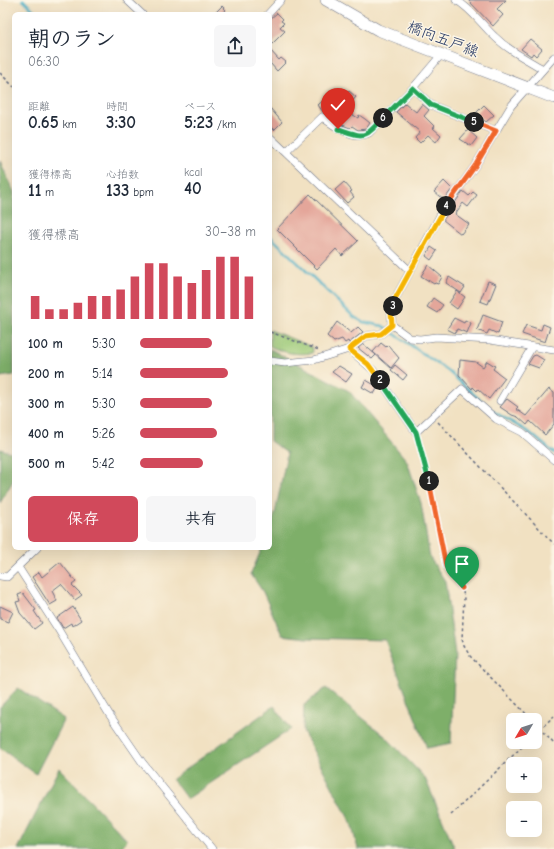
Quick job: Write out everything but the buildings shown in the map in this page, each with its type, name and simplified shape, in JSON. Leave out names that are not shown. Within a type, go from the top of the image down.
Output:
[{"type":"main road","name":"橋向五戸線","points":[[326,0],[378,30],[554,98]]},
{"type":"street","points":[[127,0],[140,12]]},
{"type":"street","points":[[270,12],[281,0]]},
{"type":"street","points":[[456,0],[466,6],[494,36],[512,51],[543,69]]},
{"type":"street","points":[[286,152],[322,117],[338,129],[363,136],[369,134],[413,88],[441,55]]},
{"type":"street","points":[[554,57],[526,87],[511,106],[475,166],[442,212],[395,299],[391,312],[392,325],[410,338],[420,339],[436,337],[490,340],[554,350]]},
{"type":"street","points":[[413,88],[431,105],[496,131]]},
{"type":"street","points":[[272,139],[410,271]]},
{"type":"street","points":[[272,361],[304,362],[349,349],[366,336],[381,334],[392,325]]},
{"type":"street","points":[[500,401],[532,347]]},
{"type":"street","points":[[349,349],[373,370],[416,432],[462,389],[496,419],[522,432],[554,460]]},
{"type":"street","points":[[0,576],[7,577],[35,550]]},
{"type":"street","points":[[18,568],[58,629],[109,714],[142,762],[212,849]]},
{"type":"path","points":[[0,73],[12,85]]},
{"type":"path","points":[[272,333],[328,355]]},
{"type":"path","points":[[433,417],[554,544]]},
{"type":"path","points":[[416,432],[436,513],[446,566],[462,588],[464,597],[461,629],[464,646],[470,656],[525,713]]},
{"type":"path","points":[[542,727],[554,716]]},
{"type":"path","points":[[542,731],[554,744]]},
{"type":"path","points":[[451,815],[520,749]]},
{"type":"green space","points":[[0,161],[12,188],[12,375],[0,377]]},
{"type":"green space","points":[[272,331],[312,347],[313,351],[312,353],[301,354],[272,347]]},
{"type":"green space","points":[[272,350],[349,391],[407,461],[421,503],[430,558],[445,581],[455,654],[451,743],[427,748],[385,640],[307,638],[282,635],[263,592],[251,574],[261,550],[272,550],[272,522],[287,453],[272,442]]},
{"type":"green space","points":[[0,449],[12,452],[12,482],[0,503]]},
{"type":"green space","points":[[18,688],[64,719],[36,774],[0,748],[0,707]]},
{"type":"green space","points":[[326,688],[386,737],[425,778],[455,849],[358,849],[351,823],[303,731],[304,705]]},
{"type":"green space","points":[[274,706],[291,729],[187,799],[172,779]]},
{"type":"green space","points":[[59,768],[127,840],[120,849],[18,849]]},
{"type":"waterway","points":[[23,0],[36,12]]},
{"type":"waterway","points":[[272,238],[354,317],[363,322],[383,326],[448,371],[491,410],[530,433],[554,453]]},
{"type":"route","points":[[338,129],[363,136],[369,134],[413,88],[431,105],[496,131],[475,166],[442,212],[395,299],[391,312],[392,325],[381,334],[366,336],[349,349],[368,364],[373,370],[416,432],[419,439],[436,513],[446,566],[458,580],[462,588]]}]
